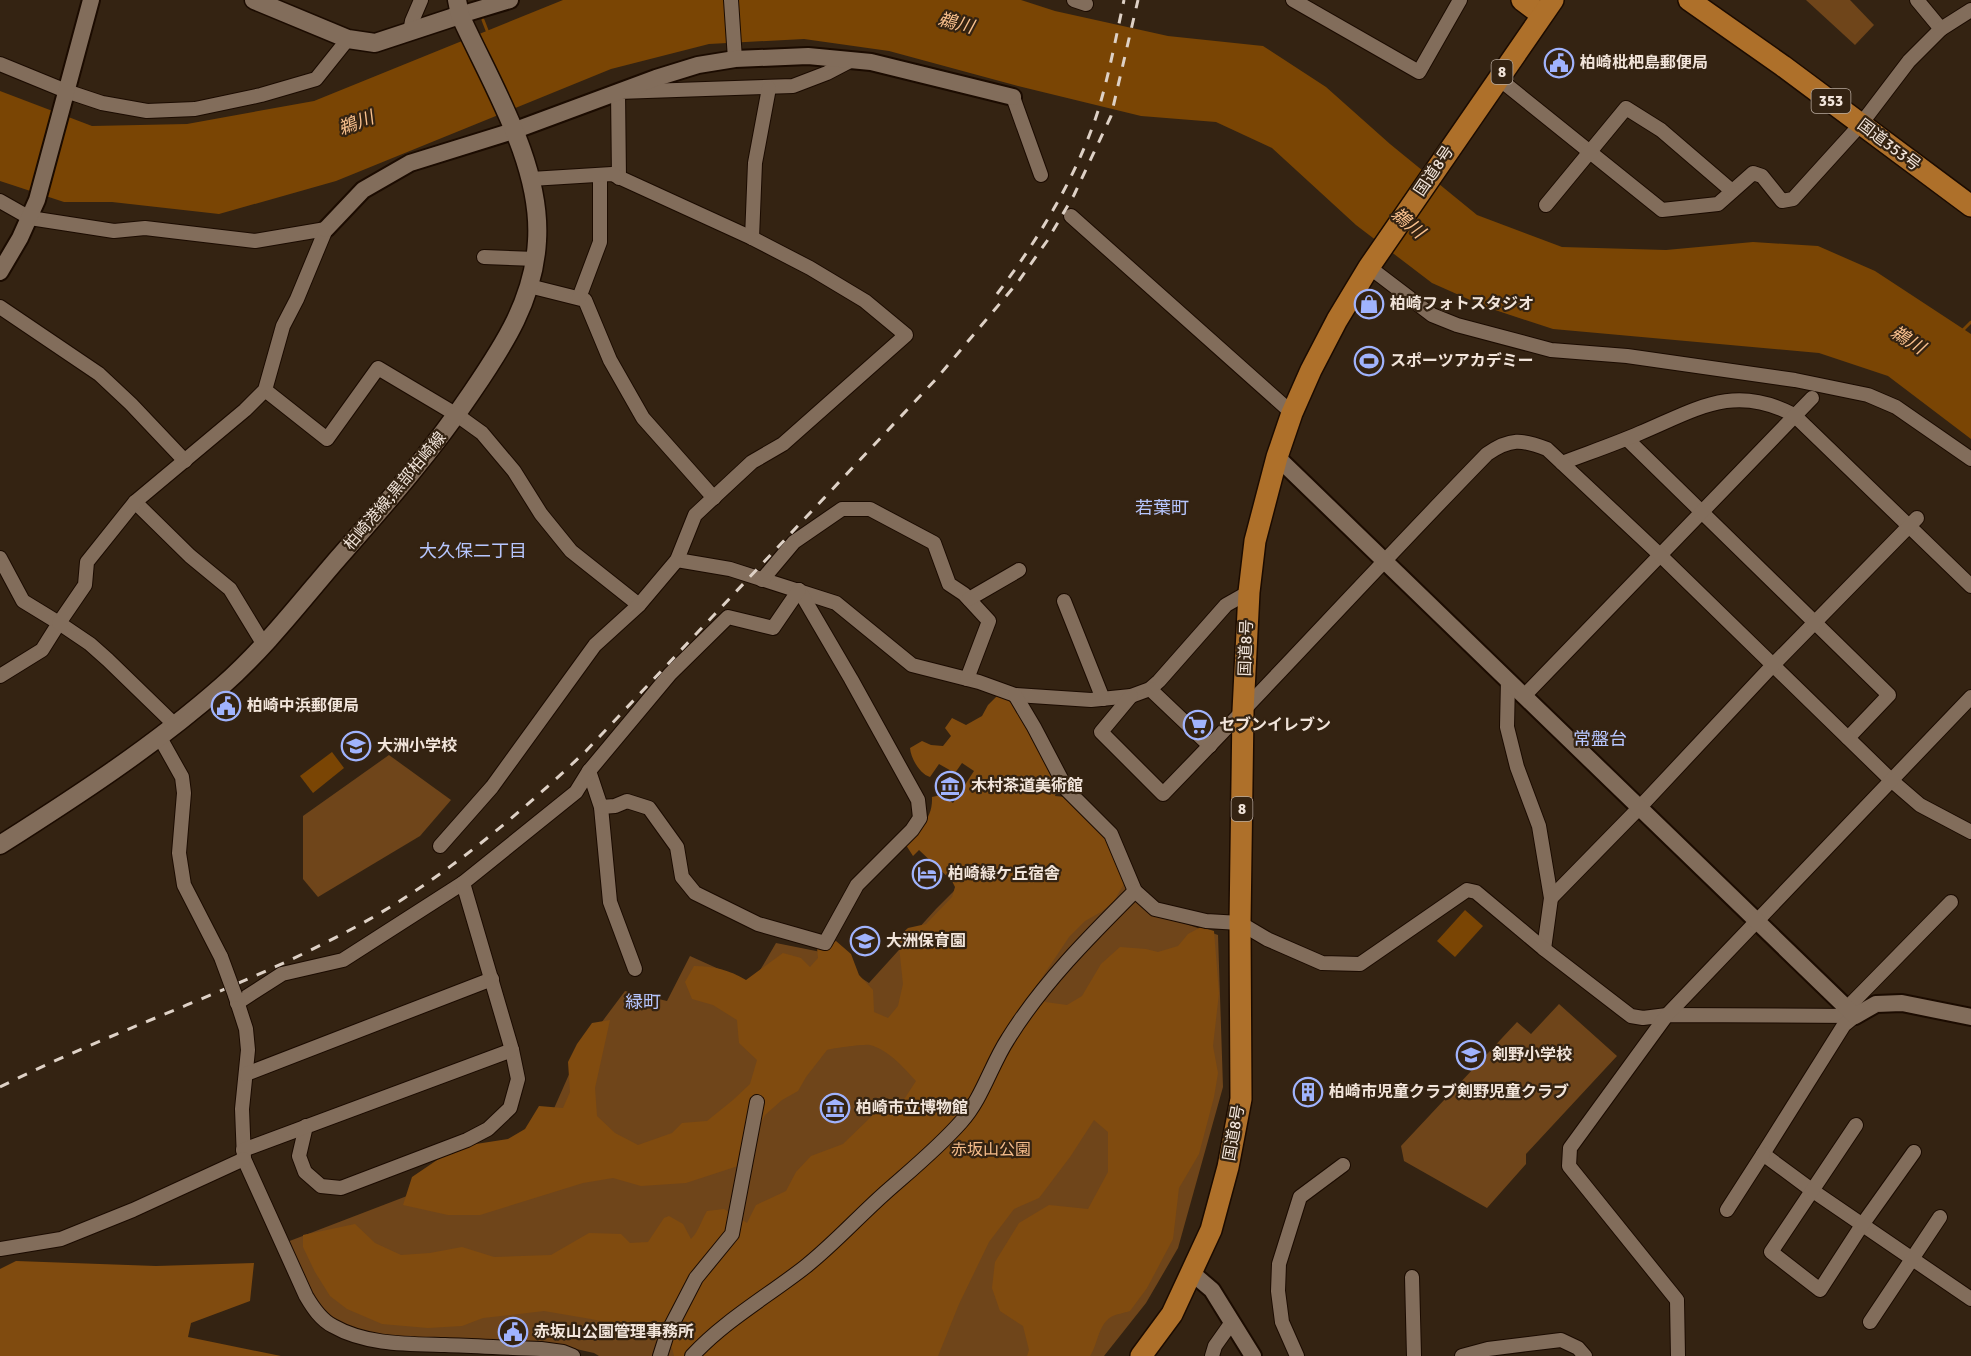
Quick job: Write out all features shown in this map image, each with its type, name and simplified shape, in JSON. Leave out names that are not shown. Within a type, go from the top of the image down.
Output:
[{"type":"highway","points":[[1522,0],[1547,7]]},
{"type":"highway","name":"国道353号","points":[[1689,0],[1783,66],[1971,206]]},
{"type":"highway","name":"国道8号","points":[[1141,1356],[1172,1314],[1214,1219],[1228,1167],[1241,1099],[1240,923],[1248,592],[1255,541],[1277,457],[1292,413],[1311,370],[1370,266],[1547,7]]},
{"type":"main road","points":[[254,0],[348,39],[375,43],[461,14]]},
{"type":"main road","name":"柏崎港線;黒部柏崎線","points":[[0,845],[91,787],[175,725],[223,685],[264,645],[401,487],[457,415],[505,344],[519,316],[536,259],[536,209],[531,179],[511,127],[461,14]]},
{"type":"street","points":[[0,272],[30,218],[37,200],[91,0]]},
{"type":"street","points":[[411,32],[412,21],[421,0]]},
{"type":"street","points":[[461,14],[510,0]]},
{"type":"street","points":[[731,0],[735,56]]},
{"type":"street","points":[[1293,0],[1419,72],[1460,0]]},
{"type":"street","points":[[1917,0],[1941,29]]},
{"type":"street","points":[[1498,78],[1662,210],[1718,204],[1753,173],[1762,176],[1782,201],[1793,199],[1861,124],[1909,61],[1941,29],[1971,10]]},
{"type":"street","points":[[0,64],[102,103],[147,111],[195,109],[261,95],[316,79],[348,39]]},
{"type":"street","points":[[0,676],[42,650],[85,585],[87,561],[135,502],[245,410],[265,390],[283,326],[297,299],[326,229],[363,190],[410,162],[698,65],[735,56],[808,56],[871,62],[1013,97],[1041,175]]},
{"type":"street","points":[[618,92],[793,86],[827,73],[850,60]]},
{"type":"street","points":[[752,238],[755,163],[769,88]]},
{"type":"street","points":[[618,92],[619,177]]},
{"type":"street","points":[[1546,205],[1626,108],[1662,130],[1732,191]]},
{"type":"street","points":[[440,846],[492,787],[596,645],[639,605],[677,560],[694,515],[752,462],[783,444],[906,335],[865,302],[810,268],[752,238],[612,174],[531,179]]},
{"type":"street","points":[[579,298],[600,242],[600,175]]},
{"type":"street","points":[[0,201],[30,218],[114,231],[145,228],[255,241],[326,229]]},
{"type":"street","points":[[1071,216],[1292,413]]},
{"type":"street","points":[[484,257],[536,259]]},
{"type":"street","points":[[1370,266],[1431,315],[1457,325],[1551,350],[1627,356],[1795,380],[1868,394],[1896,407],[1971,459]]},
{"type":"street","points":[[529,286],[585,300],[610,360],[643,418],[714,498]]},
{"type":"street","points":[[0,307],[99,374],[185,461]]},
{"type":"street","points":[[265,390],[327,439],[378,368],[457,415],[482,433],[514,471],[541,514],[571,551],[639,605]]},
{"type":"street","points":[[1524,696],[1812,398]]},
{"type":"street","points":[[1562,463],[1627,439],[1710,403],[1756,400],[1774,405],[1794,415],[1913,522],[1971,586]]},
{"type":"street","points":[[1627,439],[1889,695],[1848,738]]},
{"type":"street","points":[[1131,696],[1101,732],[1164,794],[1487,454],[1501,444],[1527,441],[1547,449],[1659,554],[1891,780],[1920,805],[1971,832]]},
{"type":"street","points":[[1277,457],[1851,1012]]},
{"type":"street","points":[[135,502],[190,556],[230,589],[264,645]]},
{"type":"street","points":[[762,580],[794,542],[842,509],[870,509],[934,543],[949,584],[969,599],[989,621],[967,679]]},
{"type":"street","points":[[1551,898],[1815,621],[1913,522]]},
{"type":"street","points":[[0,558],[23,601],[90,644],[175,725]]},
{"type":"street","points":[[677,560],[730,569],[836,603],[912,665],[967,679],[1015,695],[1091,700],[1131,696],[1150,689],[1226,605],[1248,592]]},
{"type":"street","points":[[969,599],[1018,570]]},
{"type":"street","points":[[236,999],[282,974],[343,960],[464,883],[576,792],[589,771],[670,674],[728,617],[773,628],[799,590]]},
{"type":"street","points":[[601,807],[615,806],[627,801],[649,808],[677,847],[682,877],[695,893],[758,924],[825,943],[857,885],[912,830],[920,818],[918,800],[799,590]]},
{"type":"street","points":[[1064,602],[1103,699]]},
{"type":"street","points":[[1508,680],[1507,727],[1517,767],[1539,826],[1551,898],[1544,949]]},
{"type":"street","points":[[1150,689],[1210,746]]},
{"type":"street","points":[[1015,695],[1067,790],[1111,834],[1135,891],[1155,909],[1206,921],[1240,923],[1268,939],[1322,963],[1360,964],[1467,890],[1476,892],[1544,949],[1631,1016],[1643,1018],[1667,1015],[1851,1012],[1876,1004],[1902,1003],[1971,1017]]},
{"type":"street","points":[[1678,1356],[1677,1300],[1569,1166],[1570,1148],[1667,1015],[1971,697]]},
{"type":"street","points":[[159,736],[182,777],[184,793],[179,853],[184,885],[220,957],[246,1029],[248,1050],[242,1109],[244,1155],[306,1296],[318,1314],[332,1326],[352,1335],[389,1342],[541,1349],[573,1356]]},
{"type":"street","points":[[589,771],[601,807],[610,902],[635,969]]},
{"type":"street","points":[[306,1126],[299,1156],[305,1172],[321,1186],[341,1188],[467,1140],[488,1129],[510,1108],[518,1079],[512,1050],[464,883]]},
{"type":"street","points":[[692,1356],[707,1339],[807,1266],[838,1239],[884,1194],[928,1156],[964,1119],[1008,1038],[1039,996],[1085,940],[1135,891]]},
{"type":"street","points":[[1727,1210],[1851,1012],[1951,902]]},
{"type":"street","points":[[246,1074],[492,979]]},
{"type":"street","points":[[0,1249],[61,1239],[132,1210],[306,1126],[512,1050]]},
{"type":"street","points":[[660,1356],[666,1334],[696,1278],[732,1234],[757,1102]]},
{"type":"street","points":[[1856,1125],[1771,1252],[1820,1290],[1862,1225],[1914,1152]]},
{"type":"street","points":[[1763,1154],[1971,1299]]},
{"type":"street","points":[[1297,1356],[1282,1322],[1278,1292],[1279,1264],[1300,1197],[1343,1165]]},
{"type":"street","points":[[1870,1322],[1941,1217]]},
{"type":"street","points":[[1192,1273],[1212,1290],[1253,1356]]},
{"type":"street","points":[[1412,1277],[1413,1356]]},
{"type":"street","points":[[1212,1356],[1215,1346],[1232,1322]]},
{"type":"street","points":[[1462,1356],[1488,1349],[1562,1340],[1578,1348],[1585,1356]]},
{"type":"green space","points":[[1806,0],[1850,0],[1874,25],[1855,45]]},
{"type":"green space","name":"赤坂山公園","points":[[998,695],[1014,703],[1058,785],[1055,796],[1065,797],[1099,828],[1125,868],[1124,884],[1114,901],[1085,921],[1069,937],[1037,985],[1045,1002],[1067,1005],[1082,996],[1101,964],[1120,947],[1158,952],[1178,946],[1188,934],[1201,927],[1214,931],[1219,993],[1213,1046],[1218,1073],[1199,1154],[1179,1188],[1173,1239],[1147,1288],[1130,1311],[1107,1320],[1090,1356],[1027,1356],[1029,1350],[1023,1326],[1000,1311],[992,1288],[995,1262],[1019,1223],[1049,1205],[1088,1209],[1108,1172],[1108,1132],[1094,1120],[1039,1198],[1014,1209],[989,1242],[959,1304],[938,1356],[674,1356],[672,1348],[645,1331],[591,1319],[544,1311],[483,1318],[462,1326],[428,1328],[382,1324],[347,1309],[330,1296],[303,1247],[303,1235],[355,1224],[375,1243],[401,1255],[462,1247],[494,1257],[551,1255],[589,1233],[621,1234],[630,1243],[648,1242],[664,1218],[669,1216],[683,1224],[691,1239],[707,1211],[724,1209],[747,1223],[756,1205],[786,1191],[796,1172],[811,1156],[843,1144],[873,1115],[885,1113],[905,1098],[916,1081],[884,1051],[870,1045],[831,1049],[827,1050],[798,1091],[782,1100],[765,1115],[738,1166],[686,1183],[641,1186],[613,1178],[583,1183],[480,1215],[448,1215],[403,1205],[412,1177],[440,1158],[476,1144],[508,1139],[525,1129],[539,1106],[563,1108],[570,1092],[568,1062],[592,1023],[610,1020],[595,1088],[597,1116],[615,1133],[638,1145],[672,1133],[682,1123],[707,1121],[733,1100],[750,1084],[757,1060],[739,1043],[737,1020],[713,1005],[692,999],[685,982],[694,966],[721,969],[746,980],[783,953],[801,958],[810,967],[818,958],[817,948],[836,941],[851,954],[859,975],[873,990],[874,1012],[888,1018],[898,1006],[903,984],[898,937],[908,928],[926,924],[952,897],[955,887],[952,881],[919,850],[913,856],[906,845],[927,818],[932,805],[932,797],[941,795],[953,803],[974,771],[962,763],[955,773],[939,764],[930,777],[917,766],[910,748],[922,741],[931,745],[943,746],[951,736],[945,728],[952,718],[966,725],[982,716],[988,705]]},
{"type":"green space","points":[[389,755],[451,800],[420,836],[318,897],[303,879],[303,816]]},
{"type":"green space","name":"赤坂山公園","points":[[1087,830],[1126,888],[1154,913],[1218,935],[1223,1087],[1178,1248],[1146,1303],[1104,1356],[599,1356],[540,1342],[492,1345],[429,1342],[365,1332],[334,1319],[311,1294],[287,1242],[524,1151],[552,1113],[578,1054],[625,991],[667,1001],[690,956],[752,984],[776,943],[821,952],[869,983],[936,909],[986,859]]},
{"type":"green space","points":[[1559,1004],[1617,1056],[1526,1154],[1526,1164],[1487,1208],[1404,1161],[1401,1146],[1517,1022],[1531,1034]]},
{"type":"green space","points":[[16,1261],[156,1266],[254,1263],[250,1301],[191,1323],[188,1337],[281,1356],[0,1356],[0,1269]]},
{"type":"water","name":"鵜川","points":[[563,0],[1021,0],[1055,11],[1168,36],[1263,46],[1326,87],[1390,144],[1477,215],[1562,247],[1666,250],[1753,242],[1818,246],[1875,271],[1971,334],[1971,439],[1888,376],[1819,353],[1553,329],[1486,307],[1432,283],[1356,225],[1272,148],[1216,122],[1141,116],[889,51],[804,39],[709,44],[611,69],[336,181],[219,214],[112,202],[64,202],[0,181],[0,91],[92,126],[187,124],[314,101]]},
{"type":"water","points":[[332,752],[344,768],[313,793],[300,776]]},
{"type":"water","points":[[1465,910],[1483,926],[1455,957],[1437,941]]},
{"type":"waterway","points":[[483,20],[488,33]]},
{"type":"waterway","points":[[1962,331],[1971,322]]},
{"type":"railway","points":[[997,294],[1055,207],[1079,159],[1102,97],[1124,0]]},
{"type":"railway","points":[[0,1087],[86,1047],[306,953],[381,913],[473,849],[531,802],[586,751],[937,378],[1018,282],[1047,241],[1074,195],[1111,116],[1138,0]]},
{"type":"place","name":"柏崎枇杷島郵便局","points":[[1559,63]]},
{"type":"place","name":"柏崎フォトスタジオ","points":[[1369,304]]},
{"type":"place","name":"スポーツアカデミー","points":[[1369,361]]},
{"type":"place","name":"柏崎中浜郵便局","points":[[226,706]]},
{"type":"place","name":"セブンイレブン","points":[[1198,725]]},
{"type":"place","name":"大洲小学校","points":[[356,746]]},
{"type":"place","name":"木村茶道美術館","points":[[950,786]]},
{"type":"place","name":"柏崎緑ケ丘宿舎","points":[[927,874]]},
{"type":"place","name":"大洲保育園","points":[[865,941]]},
{"type":"place","name":"剣野小学校","points":[[1471,1055]]},
{"type":"place","name":"柏崎市児童クラブ剣野児童クラブ","points":[[1308,1092]]},
{"type":"place","name":"柏崎市立博物館","points":[[835,1108]]},
{"type":"place","name":"赤坂山公園管理事務所","points":[[513,1332]]},
{"type":"district","name":"若葉町","points":[[1162,508]]},
{"type":"district","name":"大久保二丁目","points":[[473,551]]},
{"type":"district","name":"常盤台","points":[[1600,739]]},
{"type":"district","name":"緑町","points":[[643,1002]]}]
